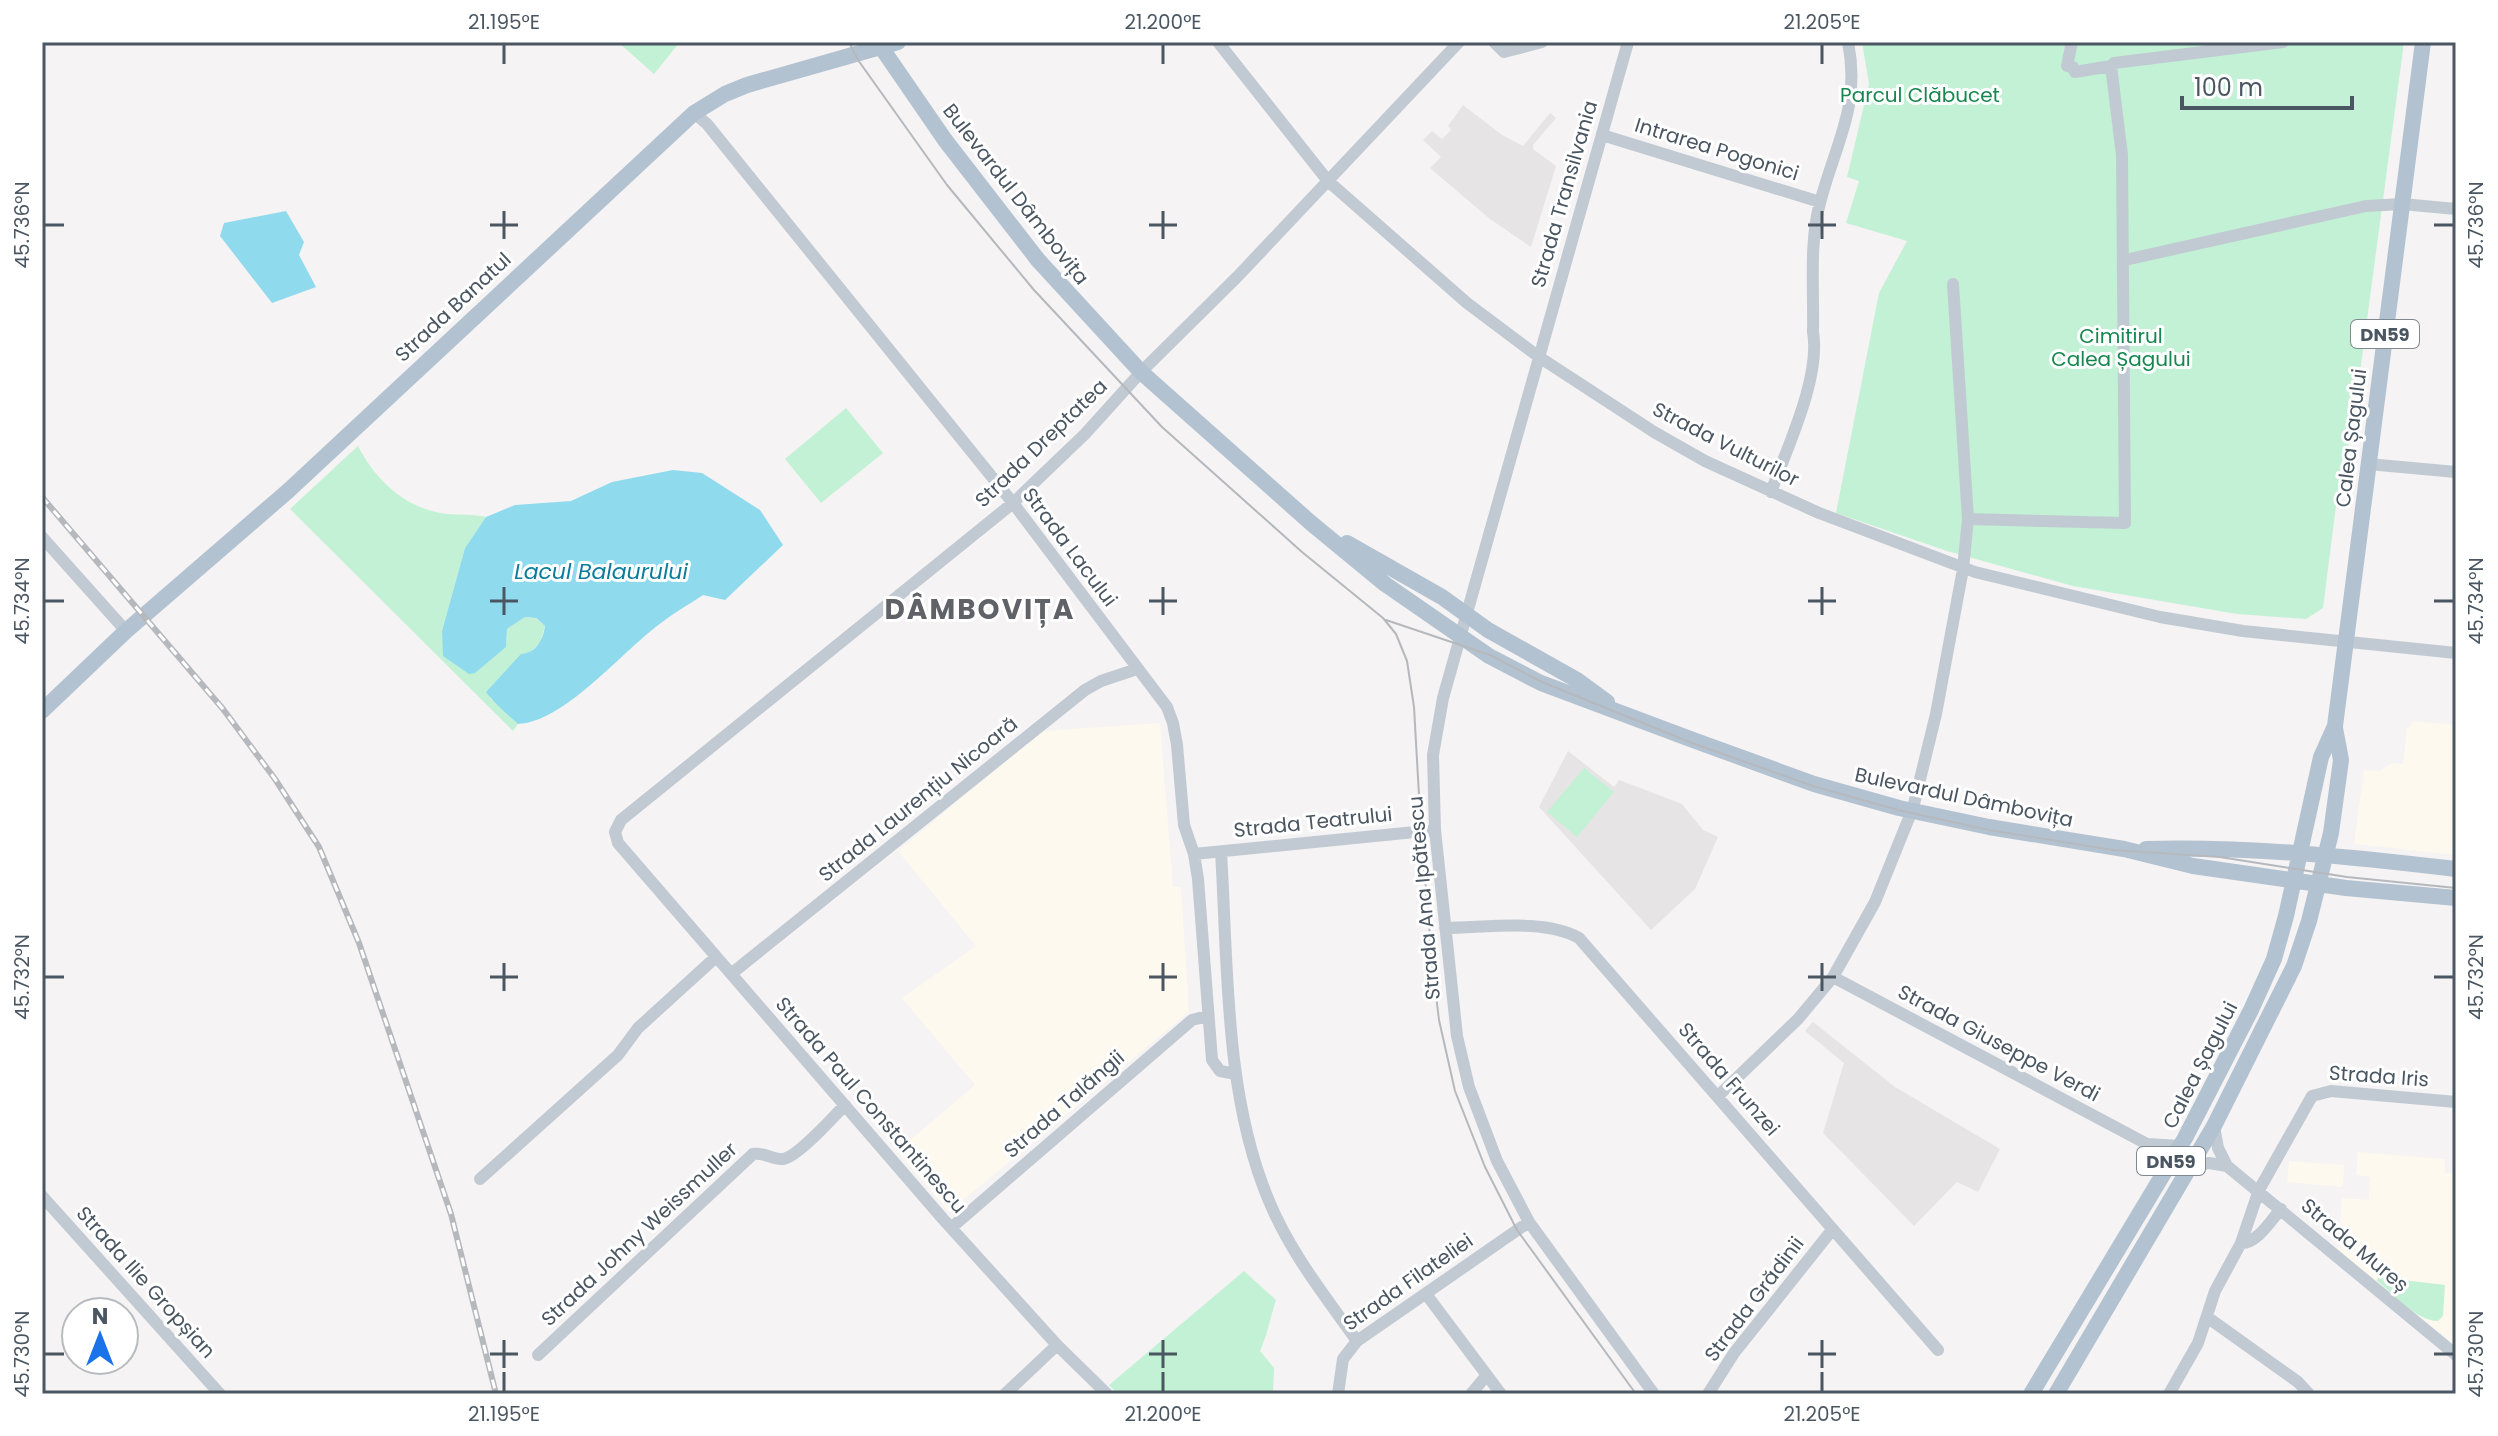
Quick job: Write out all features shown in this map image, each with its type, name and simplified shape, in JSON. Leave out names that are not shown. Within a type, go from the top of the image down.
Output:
[{"type":"main road","name":"Strada Banatul","points":[[42,711],[126,631],[288,491],[694,113],[747,85],[880,44],[898,42]]},
{"type":"main road","name":"DN59","points":[[2402,204],[2423,42]]},
{"type":"main road","name":"Bulevardul Dâmbovița","points":[[880,44],[945,140],[1038,260],[1141,372],[1311,523],[1385,584],[1489,656],[1541,683],[1814,784],[1912,811],[2124,849],[2193,866],[2318,884],[2456,898]]},
{"type":"main road","name":"Calea Șagului","points":[[2056,1394],[2214,1126],[2294,966],[2318,884],[2326,855],[2341,760],[2335,726],[2402,204]]},
{"type":"main road","name":"Bulevardul Dâmbovița","points":[[1311,523],[1442,597],[1488,630],[1577,680],[1618,710]]},
{"type":"main road","name":"Calea Șagului","points":[[2031,1394],[2181,1146],[2251,1010],[2274,959],[2321,757],[2335,726]]},
{"type":"main road","name":"Bulevardul Dâmbovița","points":[[2124,849],[2195,848],[2326,855],[2456,869]]},
{"type":"street","name":"Strada Vulturilor","points":[[1218,42],[1328,181],[1467,303],[1539,357],[1654,432],[1705,461],[1771,492],[1963,569],[2160,617],[2243,631],[2456,653]]},
{"type":"street","name":"Strada Dreptatea","points":[[615,832],[621,820],[1013,503],[1085,434],[1141,372],[1238,276],[1459,42]]},
{"type":"street","points":[[1494,42],[1504,52],[1542,42]]},
{"type":"street","name":"Strada Transilvania","points":[[1539,357],[1628,42]]},
{"type":"street","points":[[1771,492],[1813,373],[1816,345],[1813,332],[1816,223],[1847,121],[1853,66],[1848,42]]},
{"type":"street","points":[[2072,42],[2067,66],[2073,67],[2075,72],[2114,63],[2283,42]]},
{"type":"street","points":[[1968,519],[2125,523],[2122,155],[2111,66]]},
{"type":"street","name":"Strada Lacului","points":[[694,113],[707,124],[766,196],[1013,503],[1162,700],[1173,723],[1184,825],[1194,854],[1212,1060],[1220,1071],[1236,1074]]},
{"type":"street","name":"Intrarea Pogonici","points":[[1602,135],[1820,202]]},
{"type":"street","points":[[2125,260],[2366,206],[2402,204],[2456,209]]},
{"type":"street","points":[[1718,1096],[1798,1019],[1833,977],[1875,902],[1912,811],[1936,714],[1963,569],[1968,519],[1953,284]]},
{"type":"street","name":"Strada Ana Ipătescu","points":[[1539,357],[1435,735],[1435,830],[1445,928],[1457,1036],[1469,1087],[1497,1161],[1529,1222],[1654,1394]]},
{"type":"street","points":[[2368,464],[2456,472]]},
{"type":"street","points":[[42,537],[126,631]]},
{"type":"street","name":"Strada Laurențiu Nicoară","points":[[731,974],[1085,690],[1137,669]]},
{"type":"street","name":"Strada Teatrului","points":[[1194,854],[1435,830]]},
{"type":"street","name":"Strada Paul Constantinescu","points":[[615,832],[618,843],[947,1224],[1057,1345],[1107,1394]]},
{"type":"street","points":[[1221,852],[1236,1074],[1249,1141],[1269,1200],[1288,1240],[1357,1341]]},
{"type":"street","name":"Strada Frunzei","points":[[1445,928],[1540,927],[1565,930],[1579,938],[1938,1350]]},
{"type":"street","points":[[480,1179],[618,1055],[638,1028],[716,957]]},
{"type":"street","name":"Strada Giuseppe Verdi","points":[[1833,977],[2147,1144],[2181,1146]]},
{"type":"street","name":"Strada Talăngii","points":[[947,1224],[1192,1020],[1207,1016]]},
{"type":"street","name":"Strada Iris","points":[[2259,1190],[2309,1100],[2317,1092],[2456,1102]]},
{"type":"street","name":"Strada Johny Weissmuller","points":[[538,1355],[753,1154],[763,1153],[778,1159],[790,1157],[845,1105]]},
{"type":"street","points":[[2214,1126],[2218,1148],[2227,1166]]},
{"type":"street","name":"Strada Giuseppe Verdi","points":[[2147,1144],[2165,1172]]},
{"type":"street","points":[[2190,1166],[2209,1163],[2227,1166]]},
{"type":"street","name":"Strada Mureș","points":[[2227,1166],[2456,1355]]},
{"type":"street","points":[[2169,1394],[2198,1343],[2215,1291],[2241,1243],[2259,1190]]},
{"type":"street","name":"Strada Ilie Gropșian","points":[[42,1196],[220,1394]]},
{"type":"street","points":[[2241,1243],[2248,1244],[2255,1239],[2281,1209]]},
{"type":"street","name":"Strada Filateliei","points":[[1338,1394],[1343,1359],[1357,1341],[1529,1222]]},
{"type":"street","name":"Strada Grădinii","points":[[1708,1394],[1734,1353],[1832,1230]]},
{"type":"street","points":[[1426,1294],[1501,1394]]},
{"type":"street","points":[[2207,1317],[2289,1375],[2309,1394]]},
{"type":"street","points":[[1005,1394],[1057,1345]]},
{"type":"street","points":[[1470,1393],[1486,1376]]},
{"type":"shaded area","points":[[1463,105],[1502,135],[1523,146],[1550,113],[1556,118],[1533,145],[1533,149],[1556,166],[1531,247],[1490,219],[1430,168],[1441,157],[1423,140],[1432,131],[1442,139],[1451,130],[1448,126]]},
{"type":"shaded area","points":[[2414,721],[2456,725],[2456,855],[2354,844],[2364,770],[2380,771],[2392,763],[2403,764],[2407,729]]},
{"type":"shaded area","points":[[1160,723],[1173,887],[1181,887],[1189,1012],[949,1212],[897,1151],[975,1085],[902,998],[976,946],[898,851],[1042,731]]},
{"type":"shaded area","points":[[1568,751],[1614,787],[1619,780],[1682,804],[1703,830],[1718,837],[1695,889],[1651,930],[1539,807]]},
{"type":"shaded area","points":[[1813,1022],[1895,1087],[2000,1149],[1978,1192],[1957,1182],[1914,1226],[1823,1133],[1844,1063],[1805,1031]]},
{"type":"shaded area","points":[[2358,1152],[2445,1159],[2445,1173],[2456,1174],[2456,1346],[2338,1250],[2342,1198],[2369,1200],[2370,1177],[2356,1175]]},
{"type":"shaded area","points":[[2289,1161],[2344,1165],[2343,1187],[2287,1182]]},
{"type":"green space","points":[[618,42],[680,42],[654,74]]},
{"type":"green space","name":"Cimitirul Calea Șagului","points":[[1862,42],[2404,42],[2351,440],[2342,459],[2323,608],[2306,619],[2237,614],[2073,586],[1947,551],[1836,513],[1879,293],[1907,241],[1846,223],[1859,181],[1847,177],[1869,84]]},
{"type":"green space","points":[[846,408],[883,453],[821,503],[785,459]]},
{"type":"green space","points":[[358,446],[383,482],[406,500],[432,511],[486,517],[465,548],[442,631],[506,647],[507,629],[525,617],[535,618],[545,626],[540,643],[487,692],[518,724],[513,731],[290,509]]},
{"type":"green space","points":[[1584,768],[1614,792],[1577,837],[1547,812]]},
{"type":"green space","points":[[1244,1271],[1276,1300],[1260,1351],[1274,1368],[1273,1394],[1118,1394],[1109,1385]]},
{"type":"green space","points":[[2378,1277],[2445,1285],[2443,1316],[2438,1321],[2422,1317],[2377,1281]]},
{"type":"water","points":[[286,211],[304,242],[299,255],[316,287],[272,303],[220,236],[224,223]]},
{"type":"water","name":"Lacul Balaurului","points":[[673,470],[702,473],[760,510],[783,545],[725,600],[703,595],[657,626],[591,685],[554,712],[518,724],[486,692],[521,654],[538,645],[545,626],[536,618],[525,617],[507,629],[506,647],[475,673],[469,674],[443,656],[442,631],[465,548],[486,517],[515,505],[571,501],[612,482]]},
{"type":"tram line","points":[[849,42],[858,60],[947,185],[1034,290],[1162,427],[1302,552],[1383,618],[1396,634],[1407,661],[1414,707],[1433,971],[1439,1020],[1455,1091],[1485,1167],[1517,1230],[1636,1394]]},
{"type":"tram line","points":[[1386,620],[1490,655],[1542,682],[1692,743],[1813,786],[1898,810],[1989,830],[2113,850],[2220,857],[2347,877],[2456,888]]},
{"type":"railway","points":[[42,497],[223,709],[275,779],[319,847],[359,943],[451,1214],[496,1394]]},
{"type":"district","name":"DÂMBOVIȚA","points":[[980,609]]},
{"type":"park label","name":"Parcul Clăbucet","points":[[1920,95]]}]
